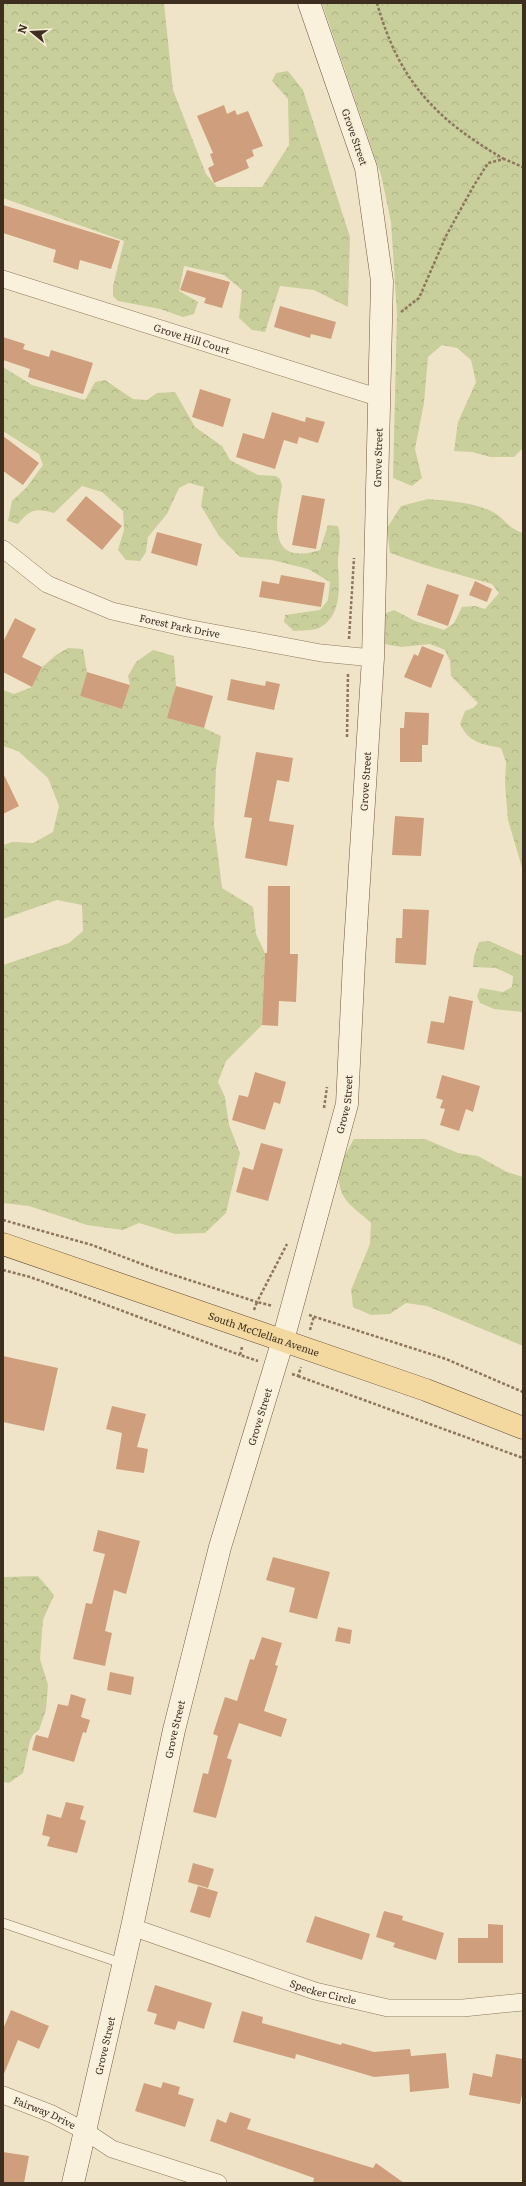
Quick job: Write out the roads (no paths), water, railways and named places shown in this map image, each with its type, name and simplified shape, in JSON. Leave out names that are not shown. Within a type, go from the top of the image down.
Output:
[{"type":"main road","name":"Grove Street","points":[[73,2183],[124,1964],[174,1730],[220,1547],[283,1340],[347,1104],[354,961],[373,658],[382,281],[366,168],[309,3]]},
{"type":"main road","name":"South McClellan Avenue","points":[[3,1244],[426,1390],[523,1428]]},
{"type":"street","name":"Grove Hill Court","points":[[3,279],[380,398]]},
{"type":"street","name":"Forest Park Drive","points":[[3,549],[46,584],[112,611],[188,628],[321,654],[373,658]]},
{"type":"street","name":"Specker Circle","points":[[132,1927],[315,1991],[388,2008],[463,2008],[523,2002]]},
{"type":"street","name":"Fairway Drive","points":[[3,2095],[52,2114],[85,2131]]},
{"type":"street","points":[[85,2131],[112,2149],[218,2183]]},
{"type":"lane","points":[[3,1923],[124,1964]]}]
